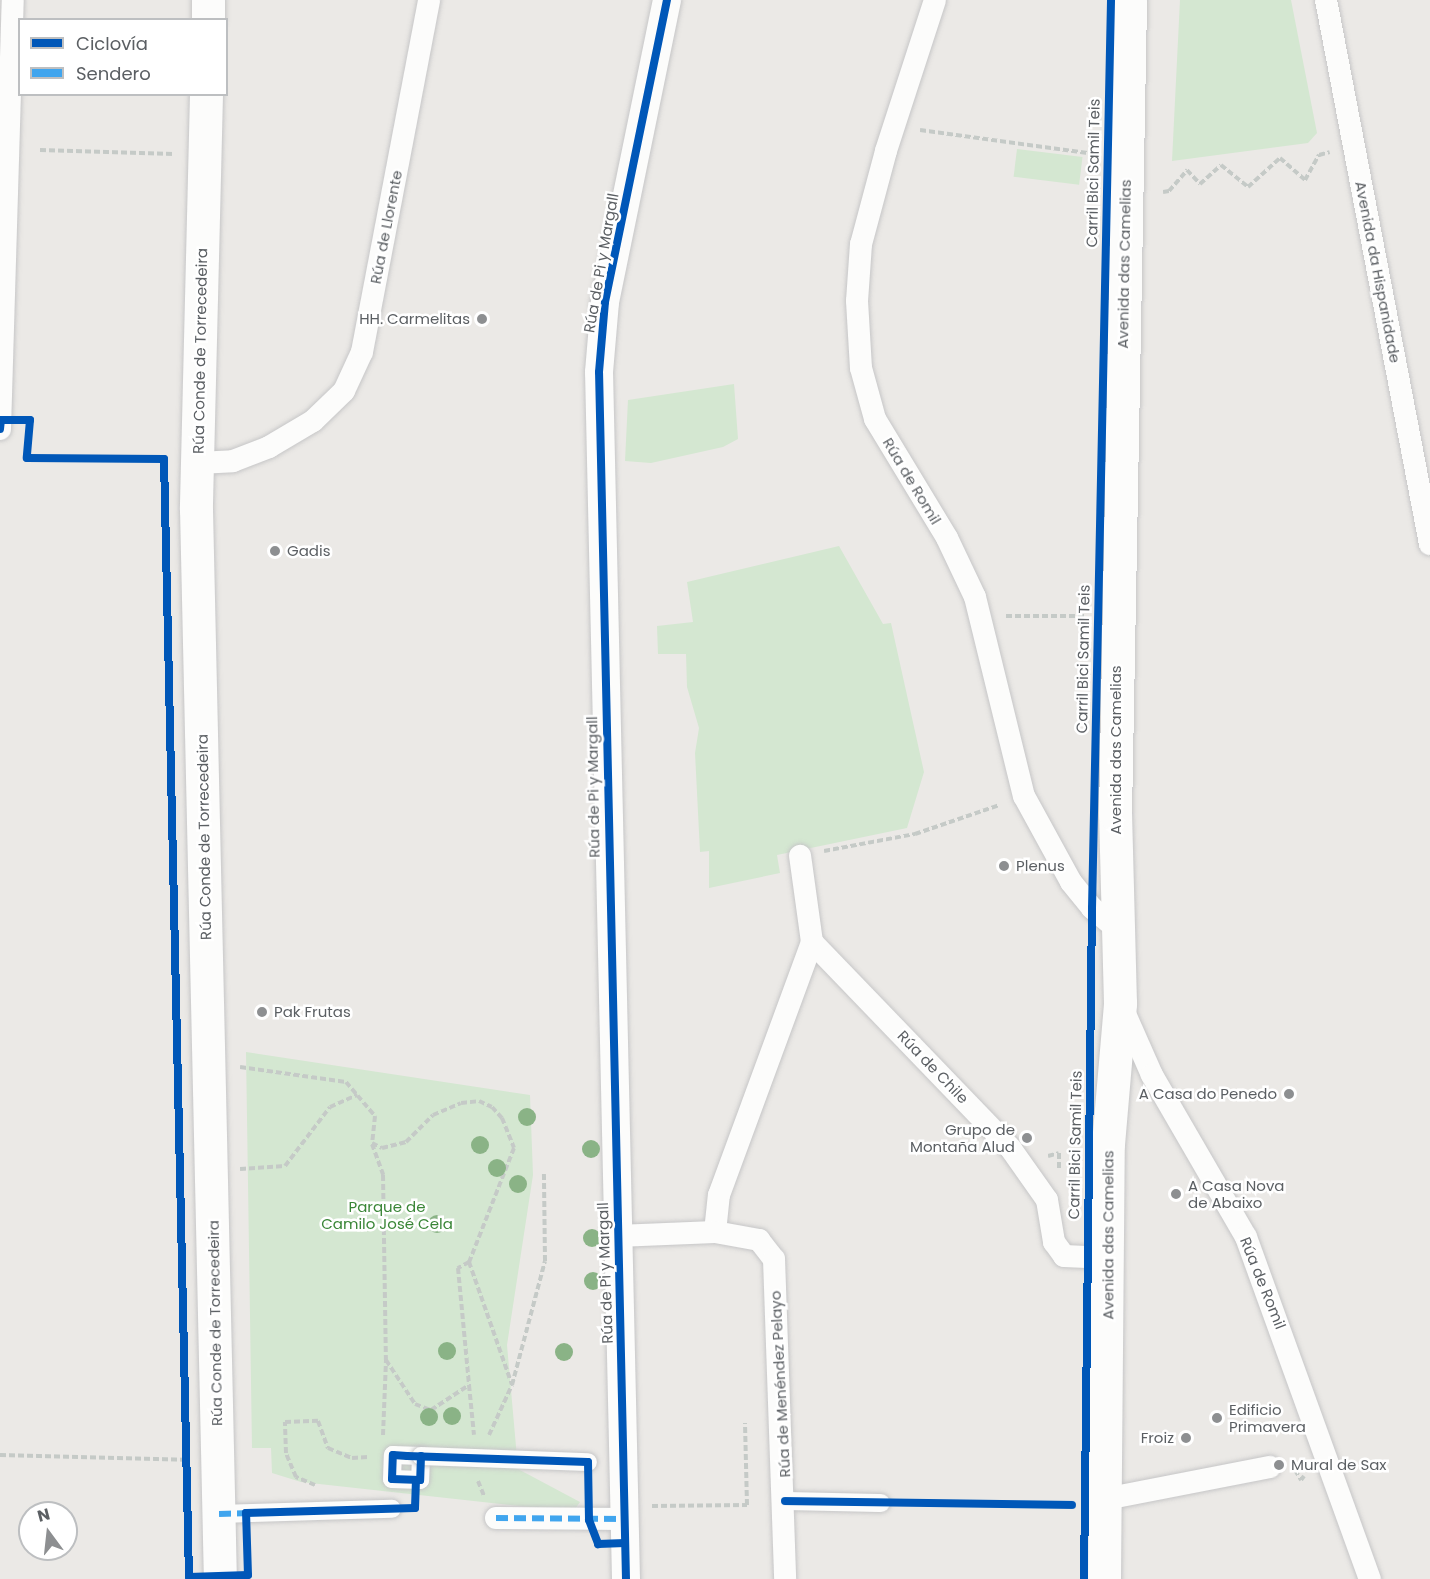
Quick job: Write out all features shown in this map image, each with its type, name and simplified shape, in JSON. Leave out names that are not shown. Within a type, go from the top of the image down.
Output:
[{"type":"main road","points":[[208,0],[208,18]]},
{"type":"main road","name":"Avenida das Camelias","points":[[1104,1579],[1109,1258],[1108,1144],[1120,1003],[1115,814],[1130,0]]},
{"type":"main road","name":"Rúa Conde de Torrecedeira","points":[[206,96],[198,463],[220,1579]]},
{"type":"street","points":[[0,429],[13,0]]},
{"type":"street","name":"Rúa de Llorente","points":[[198,463],[233,461],[269,447],[313,422],[344,391],[362,352],[429,0]]},
{"type":"street","name":"Rúa de Pi y Margall","points":[[626,1579],[630,1520],[617,1236],[598,372],[609,282],[667,0]]},
{"type":"street","name":"Rúa de Romil","points":[[935,0],[886,151],[861,244],[857,301],[861,369],[875,419],[947,538],[975,597],[1024,796],[1071,882],[1092,908],[1119,931]]},
{"type":"street","name":"Avenida da Hispanidade","points":[[1326,0],[1430,544]]},
{"type":"street","points":[[617,1236],[715,1232],[719,1195],[812,942],[809,854]]},
{"type":"street","name":"Rúa de Chile","points":[[812,942],[1011,1149],[1047,1200],[1054,1242],[1064,1256],[1109,1258]]},
{"type":"street","name":"Rúa de Romil","points":[[1120,1003],[1152,1075],[1246,1237],[1370,1579]]},
{"type":"street","name":"Rúa de Menéndez Pelayo","points":[[715,1232],[759,1240],[774,1259],[785,1579]]},
{"type":"street","points":[[421,1456],[588,1462]]},
{"type":"street","points":[[1105,1499],[1270,1467]]},
{"type":"street","points":[[784,1501],[881,1503]]},
{"type":"street","points":[[219,1514],[392,1509]]},
{"type":"street","points":[[496,1518],[630,1520]]},
{"type":"path","points":[[911,129],[1089,153]]},
{"type":"path","points":[[40,150],[175,154]]},
{"type":"path","points":[[1163,192],[1169,191],[1187,170],[1200,184],[1221,165],[1248,187],[1280,158],[1305,180],[1319,155]]},
{"type":"path","points":[[27,458],[164,459]]},
{"type":"path","points":[[996,616],[1086,616]]},
{"type":"path","points":[[809,854],[915,834],[1005,802]]},
{"type":"path","points":[[235,1067],[346,1082],[375,1116],[372,1143],[384,1175],[386,1360],[383,1446]]},
{"type":"path","points":[[238,1169],[285,1166],[330,1107],[357,1095]]},
{"type":"path","points":[[372,1143],[382,1148],[406,1142],[433,1115],[461,1103],[479,1101],[492,1107],[502,1118],[514,1148],[469,1262],[458,1268],[474,1441]]},
{"type":"path","points":[[485,1444],[512,1385],[545,1261],[544,1174]]},
{"type":"path","points":[[469,1262],[512,1385]]},
{"type":"path","points":[[386,1360],[416,1404],[431,1410],[469,1384]]},
{"type":"path","points":[[322,1488],[296,1477],[286,1453],[285,1422],[318,1420],[328,1448],[352,1458],[372,1456]]},
{"type":"path","points":[[630,1520],[747,1505],[745,1423]]},
{"type":"path","points":[[0,1455],[185,1460]]},
{"type":"path","points":[[477,1475],[478,1487],[496,1518]]},
{"type":"green space","points":[[1180,0],[1291,0],[1317,133],[1308,143],[1172,161]]},
{"type":"green space","points":[[1017,149],[1083,157],[1079,185],[1014,177]]},
{"type":"green space","points":[[734,384],[738,439],[723,447],[651,463],[625,461],[628,400]]},
{"type":"green space","points":[[839,546],[883,624],[891,623],[924,772],[907,828],[777,855],[780,873],[709,888],[709,851],[700,852],[695,753],[699,728],[687,687],[686,654],[658,654],[657,626],[693,622],[687,582]]},
{"type":"green space","name":"Parque de Camilo José Cela","points":[[246,1052],[530,1095],[533,1175],[507,1345],[518,1469],[580,1502],[573,1512],[301,1482],[272,1473],[271,1448],[252,1448]]},
{"type":"marked path","points":[[219,1514],[251,1513]]},
{"type":"marked path","points":[[496,1518],[625,1519]]},
{"type":"cycle path","points":[[626,1579],[599,372],[605,302],[667,0]]},
{"type":"cycle path","name":"Carril Bici Samil Teis","points":[[1084,1579],[1092,908],[1111,0]]},
{"type":"cycle path","points":[[0,429],[1,420],[30,420],[27,458],[164,459],[189,1577],[248,1575],[246,1513],[415,1508],[416,1480]]},
{"type":"cycle path","points":[[421,1456],[420,1480],[392,1479],[393,1455],[407,1456],[588,1462],[589,1520],[598,1544],[625,1543]]},
{"type":"cycle path","points":[[785,1501],[1072,1505]]},
{"type":"place","name":"HH. Carmelitas","points":[[482,319]]},
{"type":"place","name":"Gadis","points":[[275,551]]},
{"type":"place","name":"Plenus","points":[[1004,866]]},
{"type":"place","name":"Pak Frutas","points":[[262,1012]]},
{"type":"place","name":"A Casa do Penedo","points":[[1289,1094]]},
{"type":"place","name":"Grupo de Montaña Alud","points":[[1027,1138]]},
{"type":"place","name":"A Casa Nova de Abaixo","points":[[1176,1194]]},
{"type":"place","name":"Edificio Primavera","points":[[1217,1418]]},
{"type":"place","name":"Froiz","points":[[1186,1438]]},
{"type":"place","name":"Mural de Sax","points":[[1279,1465]]}]
